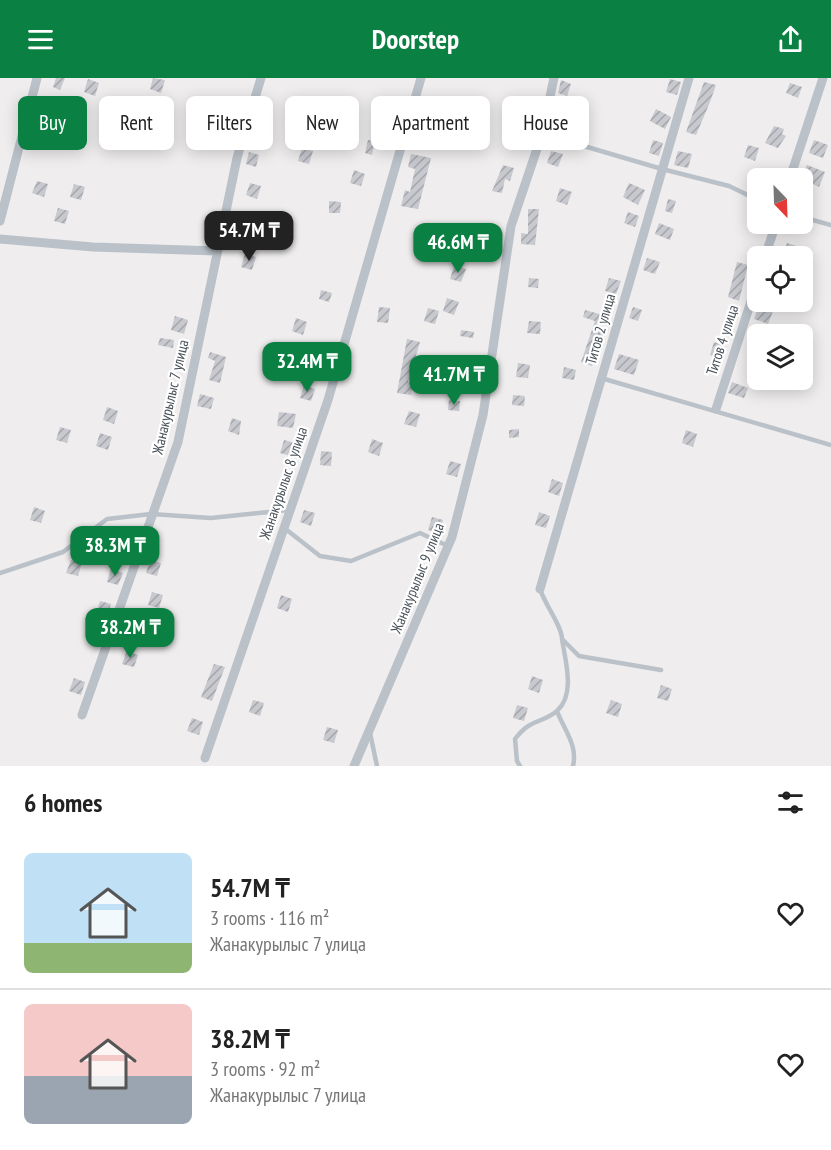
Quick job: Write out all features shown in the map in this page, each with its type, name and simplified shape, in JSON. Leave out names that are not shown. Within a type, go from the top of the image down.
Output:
[{"type":"street","points":[[0,221],[36,78]]},
{"type":"street","name":"Жанакурылыс 7 улица","points":[[82,715],[178,442],[237,158],[261,78]]},
{"type":"street","name":"Жанакурылыс 8 улица","points":[[205,758],[288,510],[328,400],[421,78]]},
{"type":"street","name":"Жанакурылыс 9 улица","points":[[550,96],[554,78]]},
{"type":"street","name":"Титов 2 улица","points":[[540,589],[689,78]]},
{"type":"street","points":[[793,168],[823,78]]},
{"type":"street","name":"Жанакурылыс 9 улица","points":[[354,766],[448,546],[483,415],[511,226],[537,150]]},
{"type":"street","points":[[0,239],[93,248],[217,251]]},
{"type":"street","name":"Титов 4 улица","points":[[716,409],[748,312]]},
{"type":"lane","points":[[589,148],[729,186],[747,195]]},
{"type":"lane","points":[[813,221],[831,225]]},
{"type":"lane","points":[[601,378],[716,409],[831,445]]},
{"type":"lane","points":[[0,573],[63,552],[107,519],[151,514],[211,518],[288,510]]},
{"type":"lane","points":[[283,526],[320,556],[351,561],[420,533],[448,546]]},
{"type":"lane","points":[[520,766],[517,761],[515,739],[525,725],[557,711],[568,688],[562,631],[546,607],[540,589]]},
{"type":"lane","points":[[562,639],[579,656],[661,670]]},
{"type":"lane","points":[[557,711],[564,730],[573,742],[575,757],[573,766]]},
{"type":"lane","points":[[369,730],[377,766]]},
{"type":"building","points":[[56,78],[65,78],[60,90],[53,87]]},
{"type":"building","points":[[153,78],[165,80],[161,93],[150,89]]},
{"type":"building","points":[[88,79],[99,83],[95,96],[84,92]]},
{"type":"building","points":[[670,79],[681,82],[677,95],[666,92]]},
{"type":"building","points":[[561,80],[571,84],[567,96],[558,93]]},
{"type":"building","points":[[704,82],[716,85],[696,135],[686,132]]},
{"type":"building","points":[[790,83],[802,87],[798,98],[786,93]]},
{"type":"building","points":[[656,109],[671,117],[665,129],[650,121]]},
{"type":"building","points":[[774,126],[784,129],[782,134],[786,136],[778,148],[765,143]]},
{"type":"building","points":[[368,140],[371,140],[372,155],[365,153]]},
{"type":"building","points":[[653,140],[663,143],[659,156],[649,153]]},
{"type":"building","points":[[814,140],[828,145],[823,158],[809,153]]},
{"type":"building","points":[[748,145],[759,148],[755,161],[744,157]]},
{"type":"building","points":[[301,150],[313,151],[309,164],[298,161]]},
{"type":"building","points":[[551,151],[563,154],[558,167],[547,163]]},
{"type":"building","points":[[678,151],[692,154],[688,168],[674,165]]},
{"type":"building","points":[[249,152],[259,155],[256,167],[246,164]]},
{"type":"building","points":[[411,154],[431,158],[418,209],[401,206],[405,190],[410,192],[415,169],[408,167]]},
{"type":"building","points":[[503,165],[514,168],[510,181],[505,179],[502,193],[492,191]]},
{"type":"building","points":[[807,165],[825,172],[819,187],[813,184],[813,168],[806,168]]},
{"type":"building","points":[[354,170],[365,174],[361,186],[350,183]]},
{"type":"building","points":[[37,181],[48,184],[44,197],[32,193]]},
{"type":"building","points":[[250,183],[261,186],[257,199],[246,195]]},
{"type":"building","points":[[629,183],[645,190],[638,205],[623,197]]},
{"type":"building","points":[[74,184],[85,187],[81,200],[70,197]]},
{"type":"building","points":[[560,188],[572,192],[567,205],[556,201]]},
{"type":"building","points":[[668,199],[676,201],[672,213],[665,211]]},
{"type":"building","points":[[329,201],[341,202],[340,213],[329,213]]},
{"type":"building","points":[[58,208],[69,211],[65,224],[54,221]]},
{"type":"building","points":[[528,209],[539,209],[535,245],[521,244],[521,233],[528,234]]},
{"type":"building","points":[[236,211],[250,215],[247,226],[232,222]]},
{"type":"building","points":[[628,212],[639,216],[635,227],[624,223]]},
{"type":"building","points":[[659,223],[674,229],[670,240],[655,234]]},
{"type":"building","points":[[484,225],[495,229],[491,241],[480,238]]},
{"type":"building","points":[[426,231],[437,235],[433,247],[422,244]]},
{"type":"building","points":[[458,232],[469,236],[465,249],[454,245]]},
{"type":"building","points":[[245,254],[256,257],[252,270],[241,267]]},
{"type":"building","points":[[647,258],[660,262],[655,274],[643,270]]},
{"type":"building","points":[[737,262],[747,265],[739,301],[728,297]]},
{"type":"building","points":[[454,266],[466,269],[461,282],[450,279]]},
{"type":"building","points":[[529,278],[539,279],[538,288],[528,287]]},
{"type":"building","points":[[609,278],[621,281],[616,294],[605,291]]},
{"type":"building","points":[[321,290],[332,293],[329,302],[319,299]]},
{"type":"building","points":[[447,298],[459,302],[454,315],[443,311]]},
{"type":"building","points":[[379,307],[390,308],[388,323],[377,322]]},
{"type":"building","points":[[633,307],[642,310],[638,321],[629,318]]},
{"type":"building","points":[[428,308],[439,311],[435,324],[424,321]]},
{"type":"building","points":[[585,310],[603,315],[599,330],[604,332],[592,366],[581,362],[595,321],[583,317]]},
{"type":"building","points":[[757,312],[773,312],[768,324],[754,319]]},
{"type":"building","points":[[175,316],[188,320],[184,334],[171,330]]},
{"type":"building","points":[[296,318],[307,322],[303,335],[292,331]]},
{"type":"building","points":[[529,321],[541,322],[540,334],[527,333]]},
{"type":"building","points":[[461,330],[474,332],[473,338],[460,336]]},
{"type":"building","points":[[160,338],[174,340],[173,348],[158,345]]},
{"type":"building","points":[[407,339],[420,342],[408,382],[413,383],[411,395],[397,393]]},
{"type":"building","points":[[714,342],[725,346],[721,359],[710,355]]},
{"type":"building","points":[[210,352],[226,357],[220,383],[209,380],[215,361],[208,358]]},
{"type":"building","points":[[619,354],[639,360],[634,375],[614,369]]},
{"type":"building","points":[[308,357],[319,360],[315,373],[304,370]]},
{"type":"building","points":[[449,361],[466,363],[465,370],[448,367]]},
{"type":"building","points":[[518,363],[530,365],[528,378],[516,377]]},
{"type":"building","points":[[564,367],[576,370],[574,380],[562,378]]},
{"type":"building","points":[[732,382],[747,388],[744,398],[728,393]]},
{"type":"building","points":[[304,385],[315,389],[311,401],[300,398]]},
{"type":"building","points":[[200,394],[214,398],[211,409],[197,406]]},
{"type":"building","points":[[513,395],[525,396],[524,406],[512,405]]},
{"type":"building","points":[[449,400],[460,401],[459,411],[448,410]]},
{"type":"building","points":[[107,407],[118,411],[114,424],[103,420]]},
{"type":"building","points":[[409,411],[420,414],[416,427],[404,424]]},
{"type":"building","points":[[279,412],[296,414],[293,428],[277,426]]},
{"type":"building","points":[[232,418],[241,421],[239,435],[228,431]]},
{"type":"building","points":[[60,427],[71,430],[67,443],[56,440]]},
{"type":"building","points":[[519,429],[519,437],[509,438],[509,430]]},
{"type":"building","points":[[686,430],[697,434],[693,447],[682,443]]},
{"type":"building","points":[[100,433],[112,437],[108,450],[96,446]]},
{"type":"building","points":[[372,439],[383,443],[379,456],[368,452]]},
{"type":"building","points":[[284,440],[295,443],[291,456],[280,453]]},
{"type":"building","points":[[321,451],[332,452],[331,466],[320,465]]},
{"type":"building","points":[[450,461],[461,464],[457,477],[446,474]]},
{"type":"building","points":[[552,479],[563,483],[559,496],[548,492]]},
{"type":"building","points":[[34,507],[45,511],[41,523],[30,520]]},
{"type":"building","points":[[304,510],[315,513],[311,526],[300,522]]},
{"type":"building","points":[[539,512],[550,516],[546,528],[535,525]]},
{"type":"building","points":[[432,517],[443,520],[439,533],[428,530]]},
{"type":"building","points":[[71,560],[82,563],[78,576],[66,573]]},
{"type":"building","points":[[150,560],[161,563],[157,576],[146,573]]},
{"type":"building","points":[[111,569],[123,573],[118,585],[107,582]]},
{"type":"building","points":[[152,592],[163,595],[159,608],[148,605]]},
{"type":"building","points":[[281,595],[292,599],[288,612],[277,608]]},
{"type":"building","points":[[100,601],[111,604],[107,617],[96,614]]},
{"type":"building","points":[[127,651],[138,655],[134,667],[122,664]]},
{"type":"building","points":[[214,664],[225,667],[212,701],[201,697]]},
{"type":"building","points":[[532,676],[543,680],[539,693],[528,689]]},
{"type":"building","points":[[74,678],[85,682],[81,695],[69,691]]},
{"type":"building","points":[[661,685],[672,689],[668,701],[657,698]]},
{"type":"building","points":[[253,700],[264,703],[260,716],[249,712]]},
{"type":"building","points":[[611,700],[622,704],[618,717],[606,713]]},
{"type":"building","points":[[517,705],[528,708],[524,721],[513,718]]},
{"type":"building","points":[[192,718],[203,722],[199,735],[187,731]]},
{"type":"building","points":[[327,727],[338,730],[334,743],[323,740]]}]
